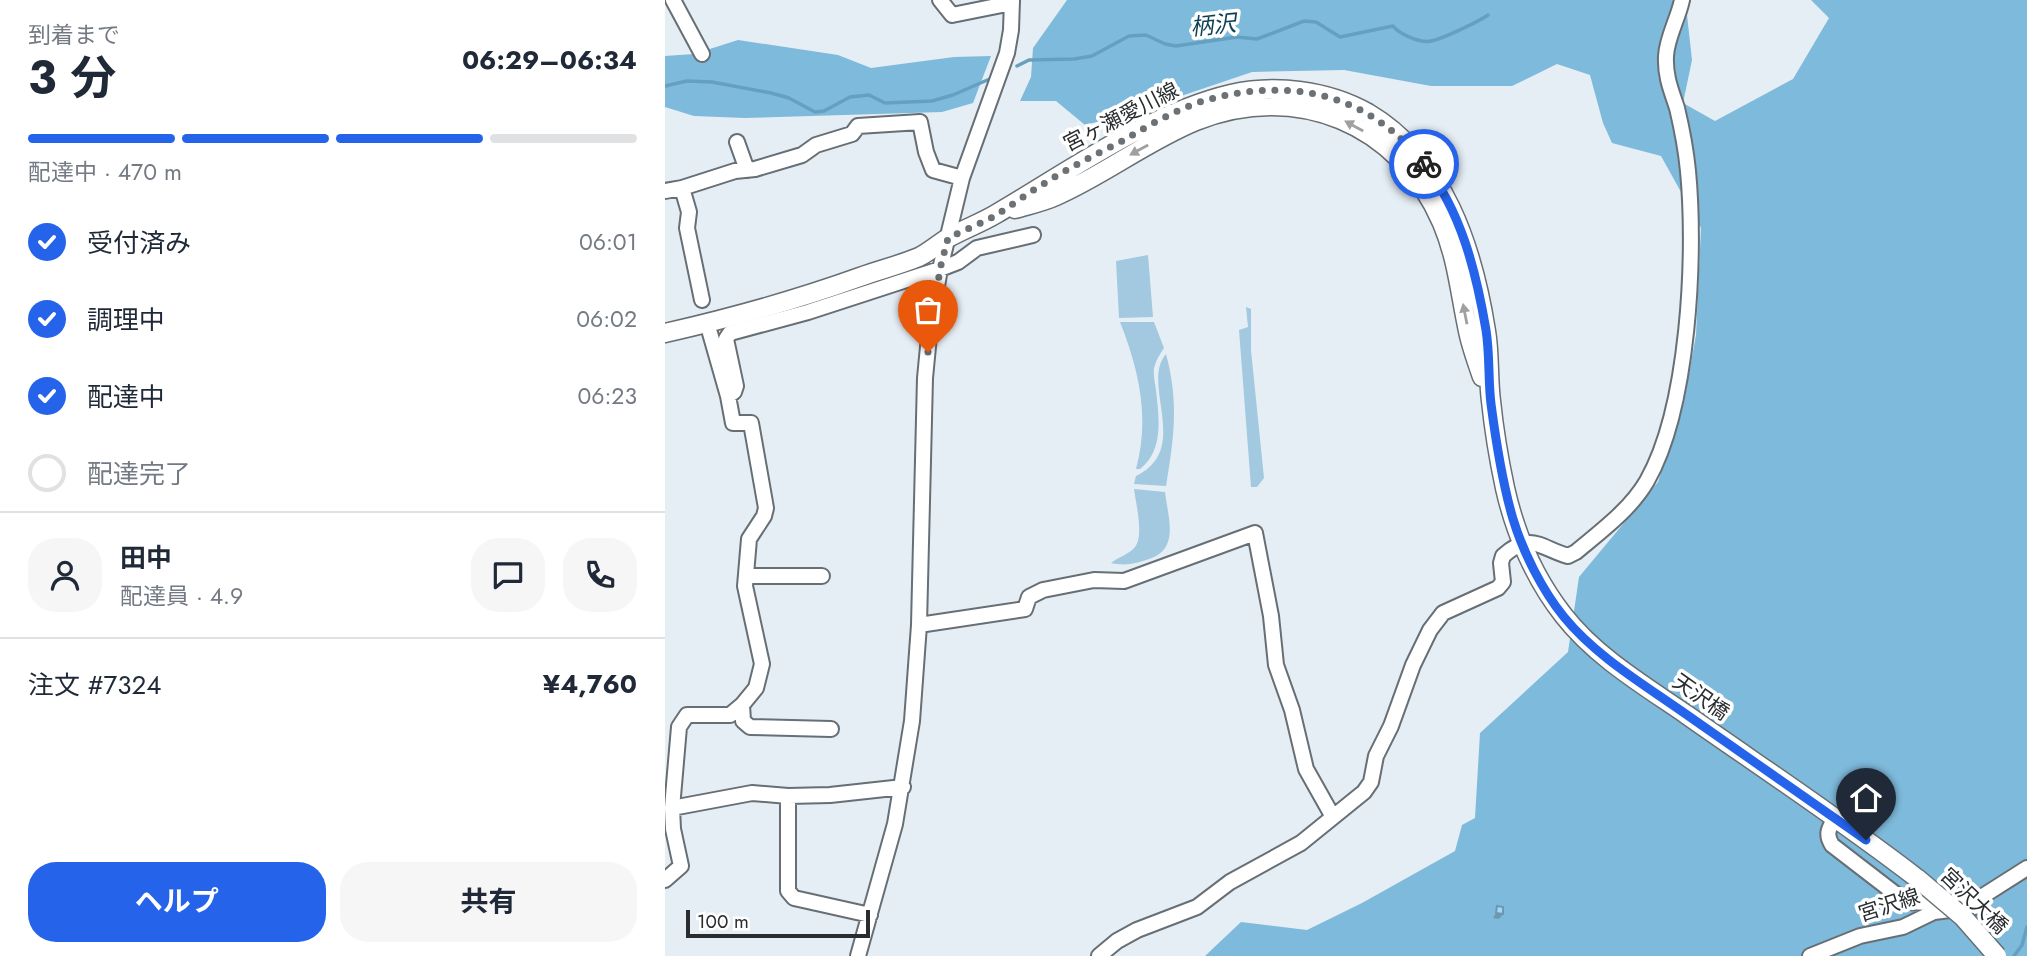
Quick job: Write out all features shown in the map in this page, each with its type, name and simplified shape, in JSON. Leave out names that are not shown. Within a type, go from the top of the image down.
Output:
[{"type":"main road","name":"宮ヶ瀬愛川線","points":[[665,334],[727,326],[922,255],[948,238],[993,216],[1046,182],[1161,119],[1198,103],[1236,93],[1275,89],[1314,93],[1353,105],[1385,124],[1411,148],[1433,175],[1451,206],[1465,241],[1487,332],[1491,403],[1505,488],[1513,520],[1543,585],[1564,617],[1588,642],[1641,682]]},
{"type":"main road","name":"宮ヶ瀬愛川線","points":[[665,324],[818,280],[948,238]]},
{"type":"main road","name":"天沢橋","points":[[1641,682],[1835,818]]},
{"type":"main road","name":"宮沢大橋","points":[[1835,818],[1918,878],[1963,917],[1997,956]]},
{"type":"street","points":[[673,0],[702,54]]},
{"type":"street","points":[[857,956],[895,824],[912,721],[919,625],[925,378],[930,326],[940,269],[962,178],[1007,53],[1011,30],[1011,1],[952,15],[940,0]]},
{"type":"street","points":[[1105,954],[1137,930],[1197,907],[1230,882],[1301,843],[1364,792],[1371,782],[1376,756],[1391,726],[1413,665],[1430,630],[1443,613],[1498,588],[1503,582],[1503,556],[1523,543],[1535,542],[1568,556],[1576,552],[1635,498],[1646,482],[1661,452],[1677,387],[1685,331],[1690,259],[1688,172],[1684,139],[1666,77],[1666,54],[1682,0]]},
{"type":"street","points":[[665,191],[735,171],[755,170],[802,155],[816,145],[852,134],[858,126],[920,122],[933,170],[962,178]]},
{"type":"street","points":[[737,142],[747,170]]},
{"type":"street","points":[[682,188],[689,212],[687,228],[702,300]]},
{"type":"street","points":[[728,396],[734,392],[736,386],[726,339],[727,326],[808,312],[940,269],[977,248],[1033,235]]},
{"type":"street","points":[[665,880],[681,866],[673,829],[672,808],[679,727],[687,715],[730,715],[743,705],[756,688],[761,664],[745,586],[749,539],[764,516],[766,499],[751,423],[733,423],[710,334]]},
{"type":"street","points":[[919,625],[1025,609],[1029,597],[1043,590],[1094,580],[1124,581],[1255,533],[1271,616],[1276,665],[1292,710],[1306,769],[1333,817]]},
{"type":"street","points":[[747,576],[814,579]]},
{"type":"street","points":[[743,705],[743,721],[750,727],[831,729]]},
{"type":"street","points":[[672,808],[752,793],[830,795],[902,787]]},
{"type":"street","points":[[788,796],[788,891],[794,898],[870,915]]},
{"type":"street","points":[[1835,818],[1828,831],[1832,845],[1906,902],[1930,903],[1961,896],[1977,900],[2027,868]]},
{"type":"street","name":"宮沢線","points":[[1810,956],[1860,936],[1903,927],[1934,912],[1974,907],[1977,900]]},
{"type":"shaded area","points":[[1067,0],[1691,0],[1687,15],[1692,60],[1683,103],[1715,121],[1793,79],[1829,18],[1811,0],[2027,0],[2027,956],[1205,956],[1241,922],[1307,930],[1455,851],[1462,825],[1475,818],[1480,733],[1568,652],[1579,577],[1658,482],[1684,402],[1696,335],[1701,228],[1661,156],[1612,143],[1603,123],[1590,75],[1557,64],[1512,86],[1431,86],[1344,70],[1252,72],[1128,114],[1085,125],[1056,101],[1020,101],[1031,77],[1033,48]]},
{"type":"shaded area","points":[[738,40],[838,55],[871,68],[954,57],[991,56],[973,103],[942,112],[745,118],[694,116],[665,107],[665,56],[694,54]]},
{"type":"shaded area","points":[[1148,255],[1153,317],[1119,318],[1116,261]]},
{"type":"shaded area","points":[[1246,307],[1251,309],[1251,350],[1264,478],[1257,487],[1251,487],[1239,330],[1248,327]]},
{"type":"shaded area","points":[[1120,322],[1154,322],[1164,348],[1154,371],[1158,433],[1153,453],[1140,469],[1136,469],[1142,431],[1140,394]]},
{"type":"shaded area","points":[[1166,354],[1173,388],[1174,420],[1166,486],[1134,484],[1136,476],[1152,464],[1161,450],[1163,433],[1158,382],[1160,367]]},
{"type":"shaded area","points":[[1134,489],[1165,492],[1170,532],[1168,540],[1159,554],[1149,559],[1130,564],[1111,563],[1130,552],[1138,542],[1139,520]]},
{"type":"building","points":[[1497,906],[1503,907],[1503,914],[1496,913]]},
{"type":"waterway","name":"柄沢","points":[[1017,66],[1029,60],[1092,56],[1129,36],[1146,35],[1176,46],[1237,37],[1257,39],[1304,21],[1316,22],[1340,37],[1393,26],[1415,39],[1431,41],[1488,15]]},
{"type":"waterway","name":"柄沢","points":[[665,86],[687,81],[712,82],[789,98],[815,112],[824,111],[850,97],[869,95],[885,103],[932,101],[992,78]]},
{"type":"waterway","points":[[2014,956],[2022,945],[2027,927]]},
{"type":"way so far","points":[[928,352],[930,326],[948,238],[993,216],[1046,182],[1161,119],[1198,103],[1236,93],[1275,89],[1314,93],[1353,105],[1385,124],[1424,164]]},
{"type":"route","points":[[1424,164],[1451,206],[1465,241],[1487,332],[1491,403],[1505,488],[1513,520],[1553,601],[1588,642],[1866,840]]}]
